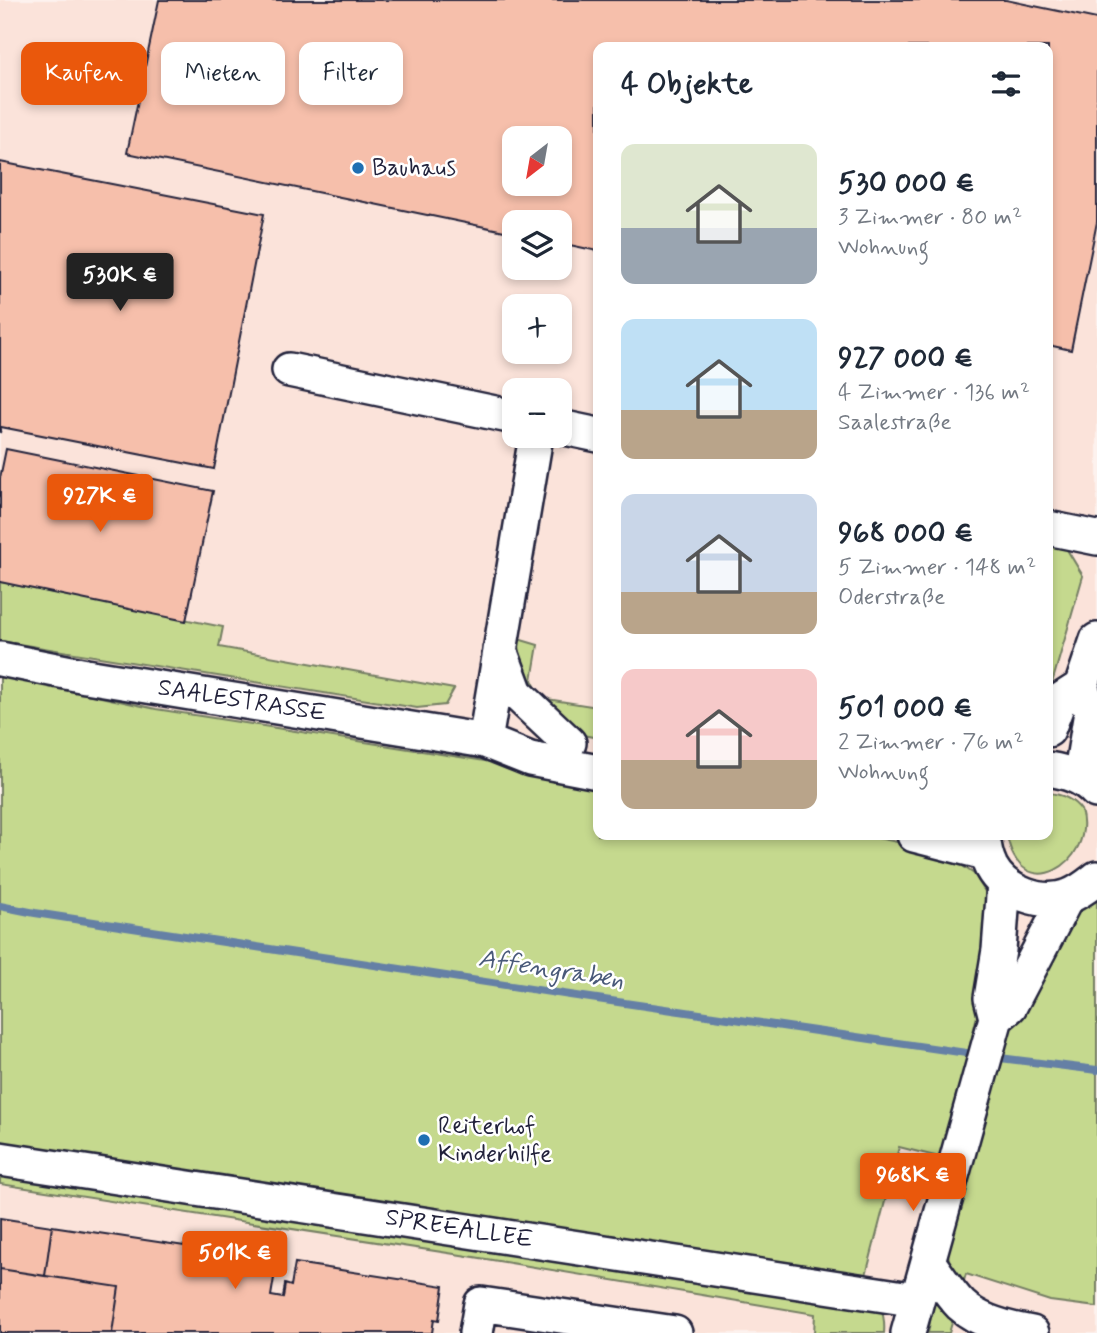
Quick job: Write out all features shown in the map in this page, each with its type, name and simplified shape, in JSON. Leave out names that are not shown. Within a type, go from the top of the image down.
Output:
[{"type":"street","points":[[289,370],[502,414]]},
{"type":"street","points":[[572,430],[593,434]]},
{"type":"street","points":[[485,741],[534,448]]},
{"type":"street","points":[[1053,529],[1097,538]]},
{"type":"street","points":[[1053,770],[1064,771],[1088,785],[1091,712],[1082,687],[1097,640]]},
{"type":"street","points":[[499,647],[516,693],[584,746]]},
{"type":"street","name":"SAALESTRASSE","points":[[0,659],[99,678],[485,741],[530,759],[593,771]]},
{"type":"street","points":[[1053,717],[1059,701],[1082,687]]},
{"type":"street","name":"SAALESTRASSE","points":[[485,741],[527,736],[584,746]]},
{"type":"street","points":[[953,840],[984,844],[992,869],[1004,883],[1022,894],[1044,900],[1067,897],[1083,890],[1097,877]]},
{"type":"street","points":[[908,1333],[996,1018],[991,998],[999,950],[1004,883]]},
{"type":"street","points":[[996,1018],[1010,1006],[1067,897]]},
{"type":"street","name":"SPREEALLEE","points":[[0,1159],[917,1300]]},
{"type":"street","points":[[928,1262],[962,1306],[983,1320],[1032,1333]]},
{"type":"street","points":[[476,1333],[481,1304],[675,1333]]},
{"type":"shaded area","points":[[0,0],[1097,0],[1097,899],[1072,916],[1050,1301],[1097,1307],[1097,1333],[0,1333],[0,1184],[474,1257],[855,1320],[900,1146],[942,1157],[989,898],[974,874],[948,855],[888,840],[1053,840],[1053,42],[593,42],[593,778],[156,709],[0,675]]},
{"type":"green space","points":[[1053,546],[1066,548],[1083,576],[1053,680]]},
{"type":"green space","points":[[0,582],[223,627],[219,647],[454,689],[445,705],[417,708],[0,641]]},
{"type":"green space","points":[[518,639],[538,645],[532,680],[537,690],[547,699],[593,706],[593,737],[578,734],[530,689]]},
{"type":"green space","points":[[0,675],[156,709],[593,778],[593,840],[888,840],[917,846],[947,855],[974,874],[989,898],[992,953],[943,1158],[899,1147],[864,1283],[882,1312],[884,1333],[814,1333],[815,1314],[474,1257],[0,1184]]},
{"type":"green space","points":[[1053,794],[1078,806],[1083,829],[1078,847],[1068,861],[1055,870],[1040,874],[1026,870],[1015,857],[1009,840],[1053,840]]},
{"type":"green space","points":[[1097,899],[1097,1307],[1050,1301],[966,1274],[962,1287],[952,1270],[946,1248],[1014,1016],[1072,916]]},
{"type":"green space","points":[[935,1294],[956,1309],[949,1333],[928,1333]]},
{"type":"building","name":"Bauhaus","points":[[159,0],[1006,0],[1097,19],[1097,222],[1071,350],[1053,346],[1053,42],[593,42],[593,250],[572,246],[572,210],[502,210],[502,231],[127,153],[137,105],[147,105],[147,57]]},
{"type":"building","points":[[0,162],[264,214],[214,469],[1,427],[0,433]]},
{"type":"building","points":[[6,449],[213,491],[186,621],[0,582],[0,478]]},
{"type":"building","points":[[0,1218],[52,1226],[45,1276],[0,1269]]},
{"type":"building","points":[[52,1226],[277,1260],[271,1296],[283,1298],[285,1284],[291,1286],[295,1263],[444,1286],[439,1320],[434,1319],[432,1333],[112,1333],[119,1287],[45,1276]]},
{"type":"building","points":[[0,1269],[119,1287],[112,1333],[0,1333]]},
{"type":"waterway","name":"Affengraben","points":[[0,906],[570,995],[980,1055]]},
{"type":"waterway","name":"Affengraben","points":[[992,1057],[1097,1070]]},
{"type":"place","name":"Bauhaus","points":[[358,168]]},
{"type":"place","name":"Reiterhof Kinderhilfe","points":[[424,1140]]}]
